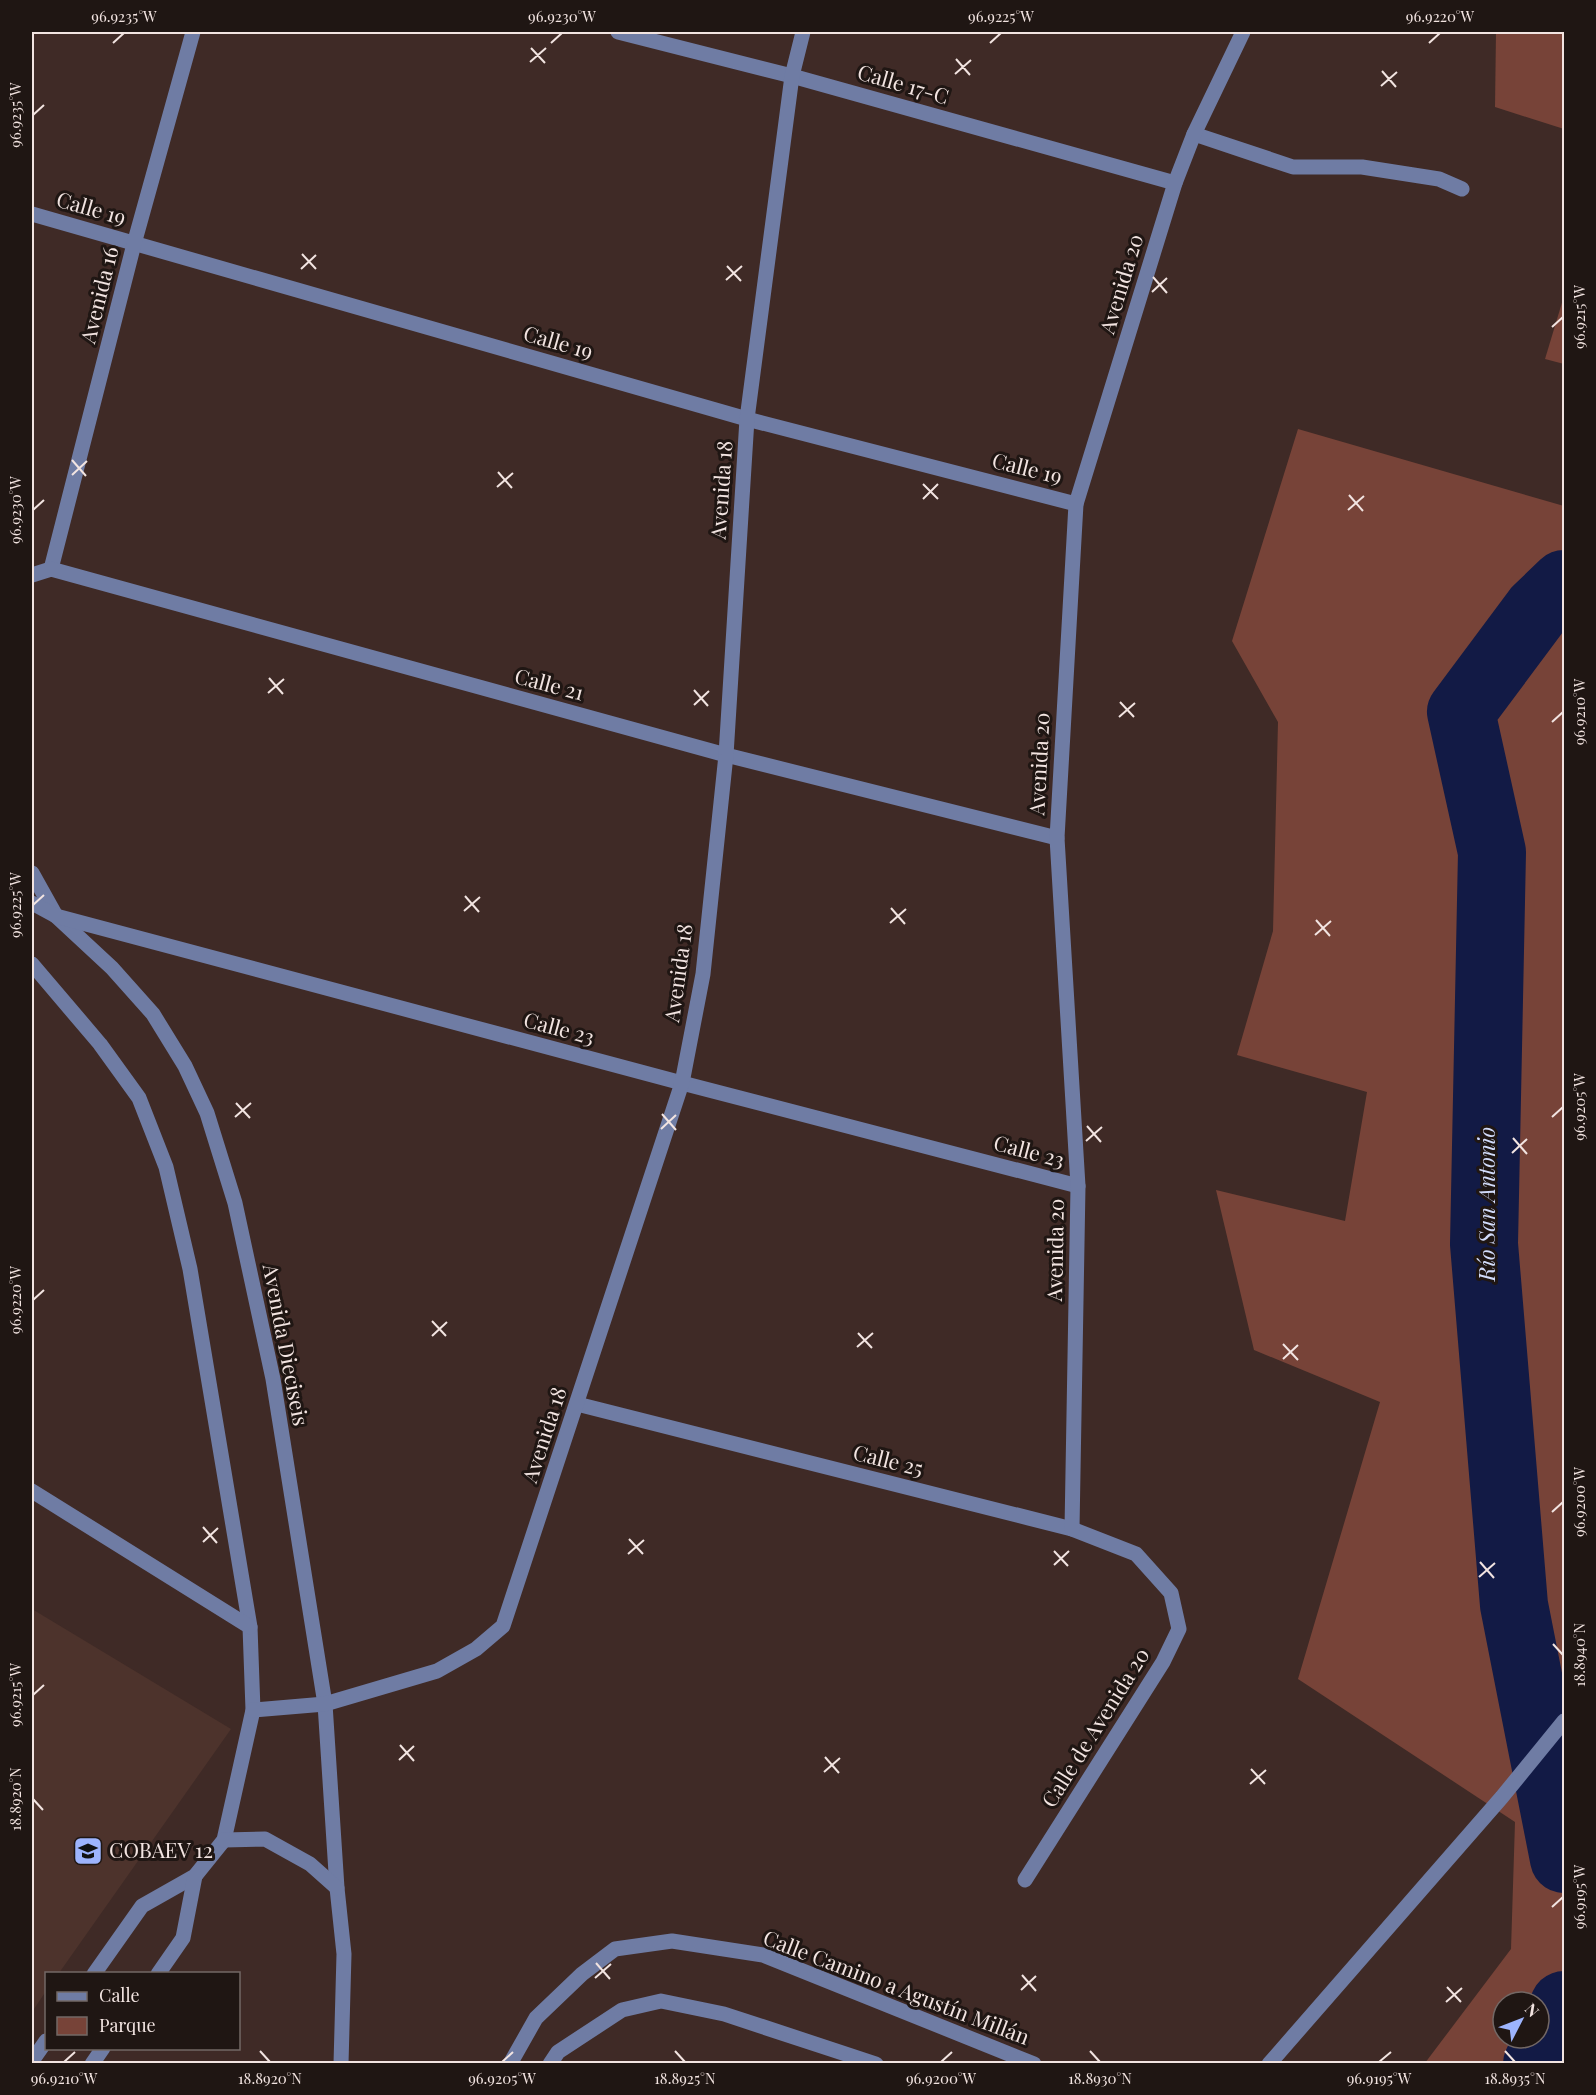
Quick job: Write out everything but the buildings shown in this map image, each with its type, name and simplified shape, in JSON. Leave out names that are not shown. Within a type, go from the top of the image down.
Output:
[{"type":"street","name":"Avenida 16","points":[[51,569],[134,244],[193,32]]},
{"type":"street","name":"Calle 17-C","points":[[618,32],[792,75],[1175,183]]},
{"type":"street","name":"Avenida 18","points":[[253,1710],[325,1704],[437,1671],[476,1649],[503,1626],[577,1404],[682,1083],[703,974],[726,755],[747,419],[792,75],[803,32]]},
{"type":"street","name":"Avenida 20","points":[[1072,1528],[1078,1186],[1057,838],[1076,504],[1175,183],[1194,134],[1243,32]]},
{"type":"street","points":[[1194,134],[1293,167],[1362,167],[1439,179],[1462,189]]},
{"type":"street","name":"Calle 19","points":[[32,214],[747,419],[1076,504]]},
{"type":"street","points":[[32,574],[51,569]]},
{"type":"street","name":"Calle 21","points":[[51,569],[726,755],[1057,838]]},
{"type":"street","name":"Avenida Dieciseis","points":[[32,873],[56,916],[112,968],[153,1014],[185,1066],[207,1113],[235,1203],[273,1379],[325,1704],[337,1888]]},
{"type":"street","name":"Calle 23","points":[[32,903],[56,916],[1078,1186]]},
{"type":"street","points":[[32,964],[100,1044],[139,1098],[166,1167],[190,1269],[250,1627],[253,1710],[224,1840],[195,1876],[142,1906],[95,1972]]},
{"type":"street","name":"Calle 25","points":[[577,1404],[1072,1528],[1136,1554],[1171,1593]]},
{"type":"street","points":[[32,1491],[250,1627]]},
{"type":"street","name":"Calle de Avenida 20","points":[[1025,1880],[1163,1662],[1179,1629],[1171,1593]]},
{"type":"street","points":[[1269,2064],[1502,1797],[1564,1721]]},
{"type":"street","points":[[224,1840],[265,1839],[310,1864],[337,1888],[344,1954],[340,2064]]},
{"type":"street","points":[[159,1972],[183,1938],[195,1876]]},
{"type":"street","name":"Calle Camino a Agustín Millán","points":[[510,2064],[536,2018],[582,1974],[615,1949],[672,1941],[763,1955],[1034,2064]]},
{"type":"street","points":[[550,2064],[558,2052],[622,2010],[661,2001],[724,2014],[876,2064]]},
{"type":"street","points":[[32,2061],[45,2042]]},
{"type":"street","points":[[92,2064],[102,2050]]},
{"type":"shaded area","name":"COBAEV 12","points":[[32,1609],[231,1729],[60,1972],[45,1972],[45,1992],[32,2012]]},
{"type":"green space","points":[[1496,32],[1564,32],[1564,129],[1495,107]]},
{"type":"green space","points":[[1564,296],[1564,364],[1545,359]]},
{"type":"green space","points":[[1298,429],[1564,506],[1564,2063],[1425,2063],[1511,1949],[1515,1822],[1298,1679],[1380,1402],[1254,1350],[1216,1190],[1345,1221],[1367,1092],[1237,1055],[1273,931],[1278,722],[1232,641]]},
{"type":"waterway","name":"Río San Antonio","points":[[1564,584],[1537,610],[1461,712],[1492,852],[1484,1244],[1514,1605],[1564,1859]]},
{"type":"waterway","name":"Río San Antonio","points":[[1537,2064],[1564,2005]]},
{"type":"place","name":"COBAEV 12","points":[[88,1851]]}]
